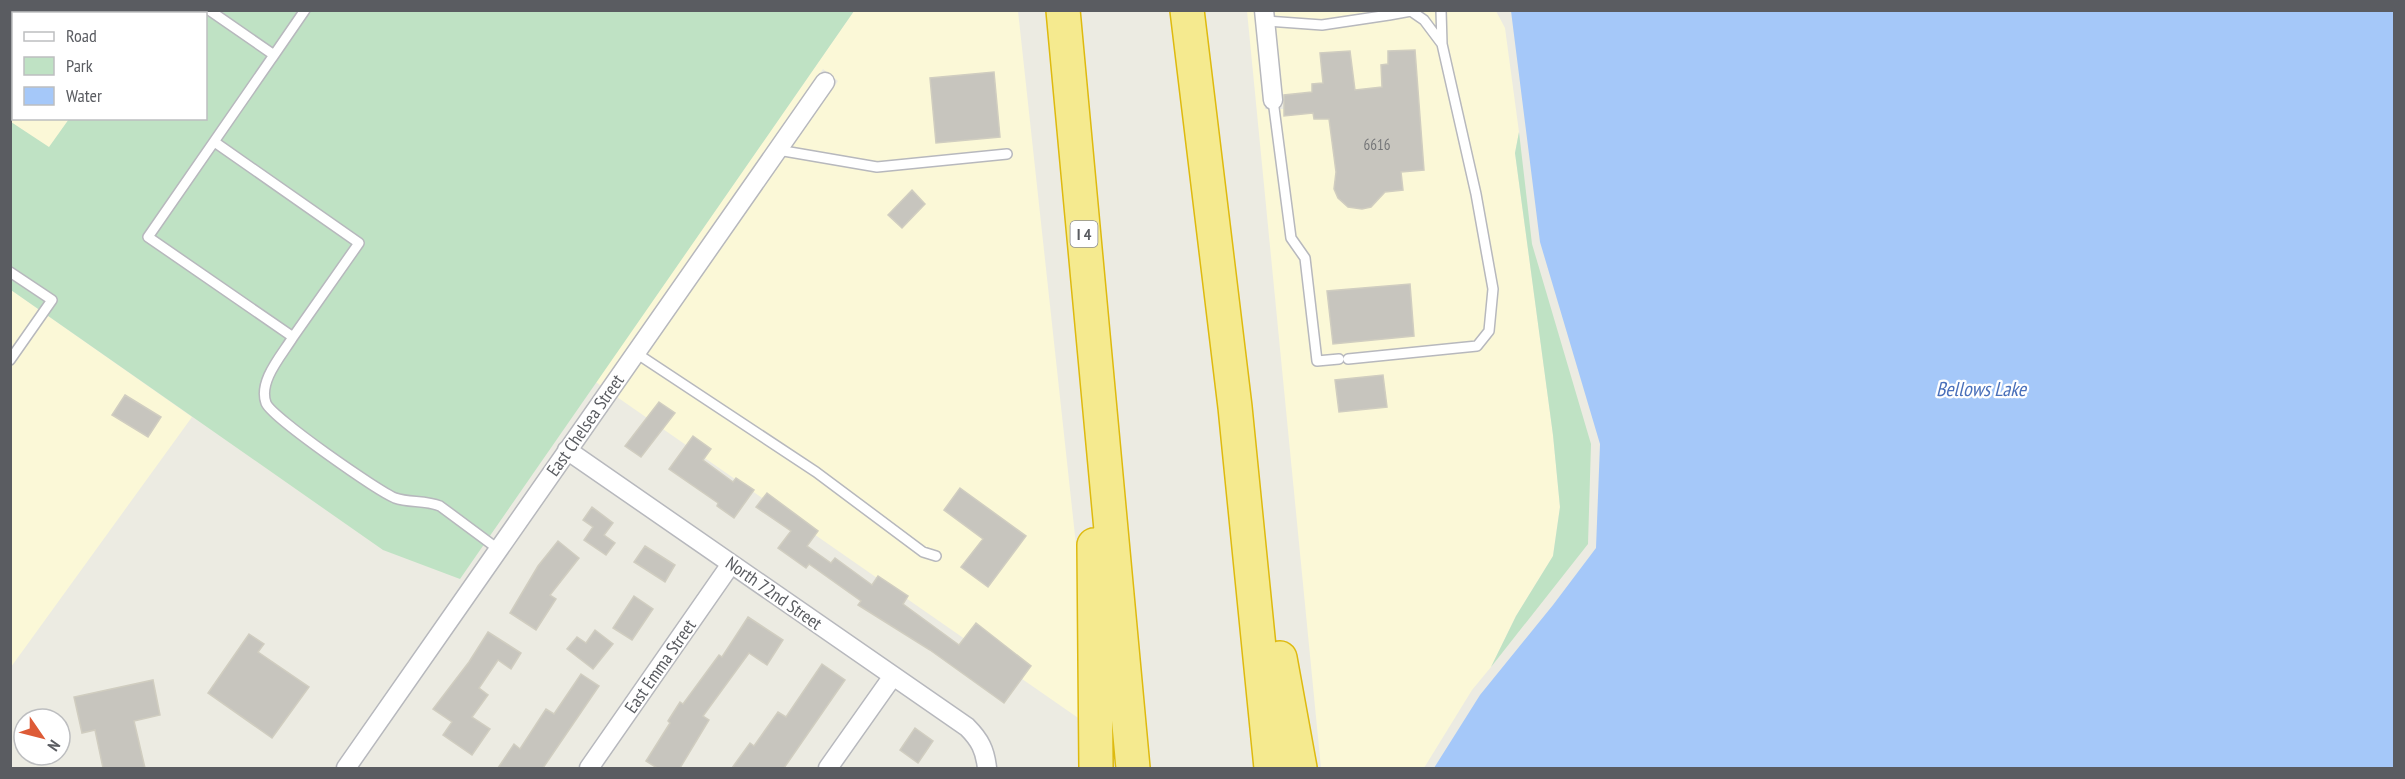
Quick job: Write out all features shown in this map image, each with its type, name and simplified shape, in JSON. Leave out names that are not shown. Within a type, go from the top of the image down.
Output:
[{"type":"highway","name":"I 4","points":[[1063,10],[1133,768]]},
{"type":"highway","points":[[1186,10],[1235,407],[1272,768]]},
{"type":"highway","points":[[1235,407],[1300,768]]},
{"type":"highway","points":[[1096,768],[1093,550],[1105,457]]},
{"type":"street","points":[[1265,16],[1273,100]]},
{"type":"street","name":"East Chelsea Street","points":[[346,768],[825,82]]},
{"type":"street","name":"North 72nd Street","points":[[567,450],[967,727],[979,739],[987,768]]},
{"type":"street","name":"East Emma Street","points":[[589,768],[731,564]]},
{"type":"street","points":[[828,768],[893,676]]},
{"type":"lane","points":[[209,10],[274,55],[272,58]]},
{"type":"lane","points":[[293,337],[148,237],[216,143],[305,10]]},
{"type":"lane","points":[[1273,100],[1291,238],[1305,258],[1317,361],[1477,346],[1489,332],[1493,289],[1476,194],[1442,44],[1441,10]]},
{"type":"lane","points":[[1265,16],[1322,25],[1411,11],[1424,20],[1442,44]]},
{"type":"lane","points":[[216,143],[359,243],[293,337],[268,379],[265,390],[266,404],[284,423],[396,498],[430,501],[498,549]]},
{"type":"lane","points":[[778,150],[877,167],[1007,154]]},
{"type":"lane","points":[[10,272],[52,300],[10,360]]},
{"type":"lane","points":[[636,353],[816,472],[923,552],[936,555]]},
{"type":"shaded area","points":[[11,11],[137,11],[12,12],[12,120],[68,120],[49,148],[11,122]]},
{"type":"shaded area","points":[[854,11],[1018,11],[1082,600],[1084,722],[617,397],[838,81],[823,69],[601,386],[596,382]]},
{"type":"shaded area","points":[[1247,11],[1255,11],[1265,109],[1284,109],[1274,11],[1496,11],[1505,28],[1519,132],[1515,153],[1553,435],[1560,507],[1553,556],[1516,616],[1491,667],[1472,690],[1424,768],[1321,768]]},
{"type":"shaded area","points":[[11,290],[192,417],[11,667]]},
{"type":"green space","points":[[854,11],[460,579],[383,550],[11,290],[11,122],[49,147],[68,120],[207,120],[207,12],[136,12]]},
{"type":"green space","points":[[1519,132],[1532,244],[1591,444],[1588,544],[1491,667],[1516,616],[1553,556],[1560,507],[1553,435],[1515,153]]},
{"type":"water","name":"Bellows Lake","points":[[1511,11],[2394,11],[2394,768],[1434,768],[1480,695],[1596,548],[1600,444],[1540,242]]},
{"type":"building","points":[[1415,50],[1424,170],[1401,172],[1403,190],[1385,192],[1371,207],[1362,209],[1348,207],[1338,198],[1334,189],[1336,172],[1329,119],[1314,119],[1313,113],[1284,116],[1284,95],[1312,92],[1312,84],[1323,83],[1320,53],[1350,51],[1355,90],[1382,87],[1381,65],[1388,64],[1388,51]]},
{"type":"building","points":[[994,72],[1000,137],[936,143],[930,78]]},
{"type":"building","points":[[912,190],[925,204],[902,228],[888,215]]},
{"type":"building","points":[[1410,284],[1414,336],[1333,344],[1327,291]]},
{"type":"building","points":[[1383,375],[1387,407],[1339,412],[1335,380]]},
{"type":"building","points":[[125,395],[161,417],[148,437],[112,415]]},
{"type":"building","points":[[659,402],[675,413],[641,457],[625,446]]},
{"type":"building","points":[[693,436],[711,449],[703,460],[733,482],[736,478],[754,490],[734,518],[717,506],[718,503],[669,469]]},
{"type":"building","points":[[960,488],[1026,536],[988,587],[961,567],[983,539],[944,510]]},
{"type":"building","points":[[767,493],[818,531],[807,546],[831,563],[835,558],[872,585],[878,576],[908,596],[903,604],[959,645],[976,623],[1031,666],[1004,703],[930,650],[858,605],[861,601],[809,564],[806,568],[778,548],[791,531],[756,507]]},
{"type":"building","points":[[592,507],[613,523],[604,535],[615,543],[606,555],[584,540],[593,527],[583,520]]},
{"type":"building","points":[[558,541],[579,558],[550,595],[556,599],[536,630],[510,613],[538,566]]},
{"type":"building","points":[[645,546],[675,565],[665,582],[634,562]]},
{"type":"building","points":[[634,596],[653,609],[632,640],[613,628]]},
{"type":"building","points":[[748,617],[783,640],[767,665],[749,653],[703,716],[709,720],[680,768],[657,768],[646,761],[670,723],[668,721],[680,702],[683,704],[719,655],[722,657]]},
{"type":"building","points":[[595,630],[613,644],[593,669],[567,649],[577,637],[586,643]]},
{"type":"building","points":[[488,632],[521,653],[511,669],[498,660],[479,688],[488,695],[472,717],[490,729],[472,755],[443,735],[452,722],[433,709],[469,662]]},
{"type":"building","points":[[249,634],[264,644],[258,652],[309,687],[272,738],[208,693]]},
{"type":"building","points":[[822,664],[845,680],[784,768],[732,768],[750,743],[754,746],[778,712],[786,717]]},
{"type":"building","points":[[581,674],[599,686],[543,768],[498,768],[514,744],[520,749],[546,709],[554,714]]},
{"type":"building","points":[[153,680],[160,715],[134,721],[145,768],[103,768],[95,730],[82,733],[74,697]]},
{"type":"building","points":[[915,728],[933,741],[918,763],[900,750]]}]
